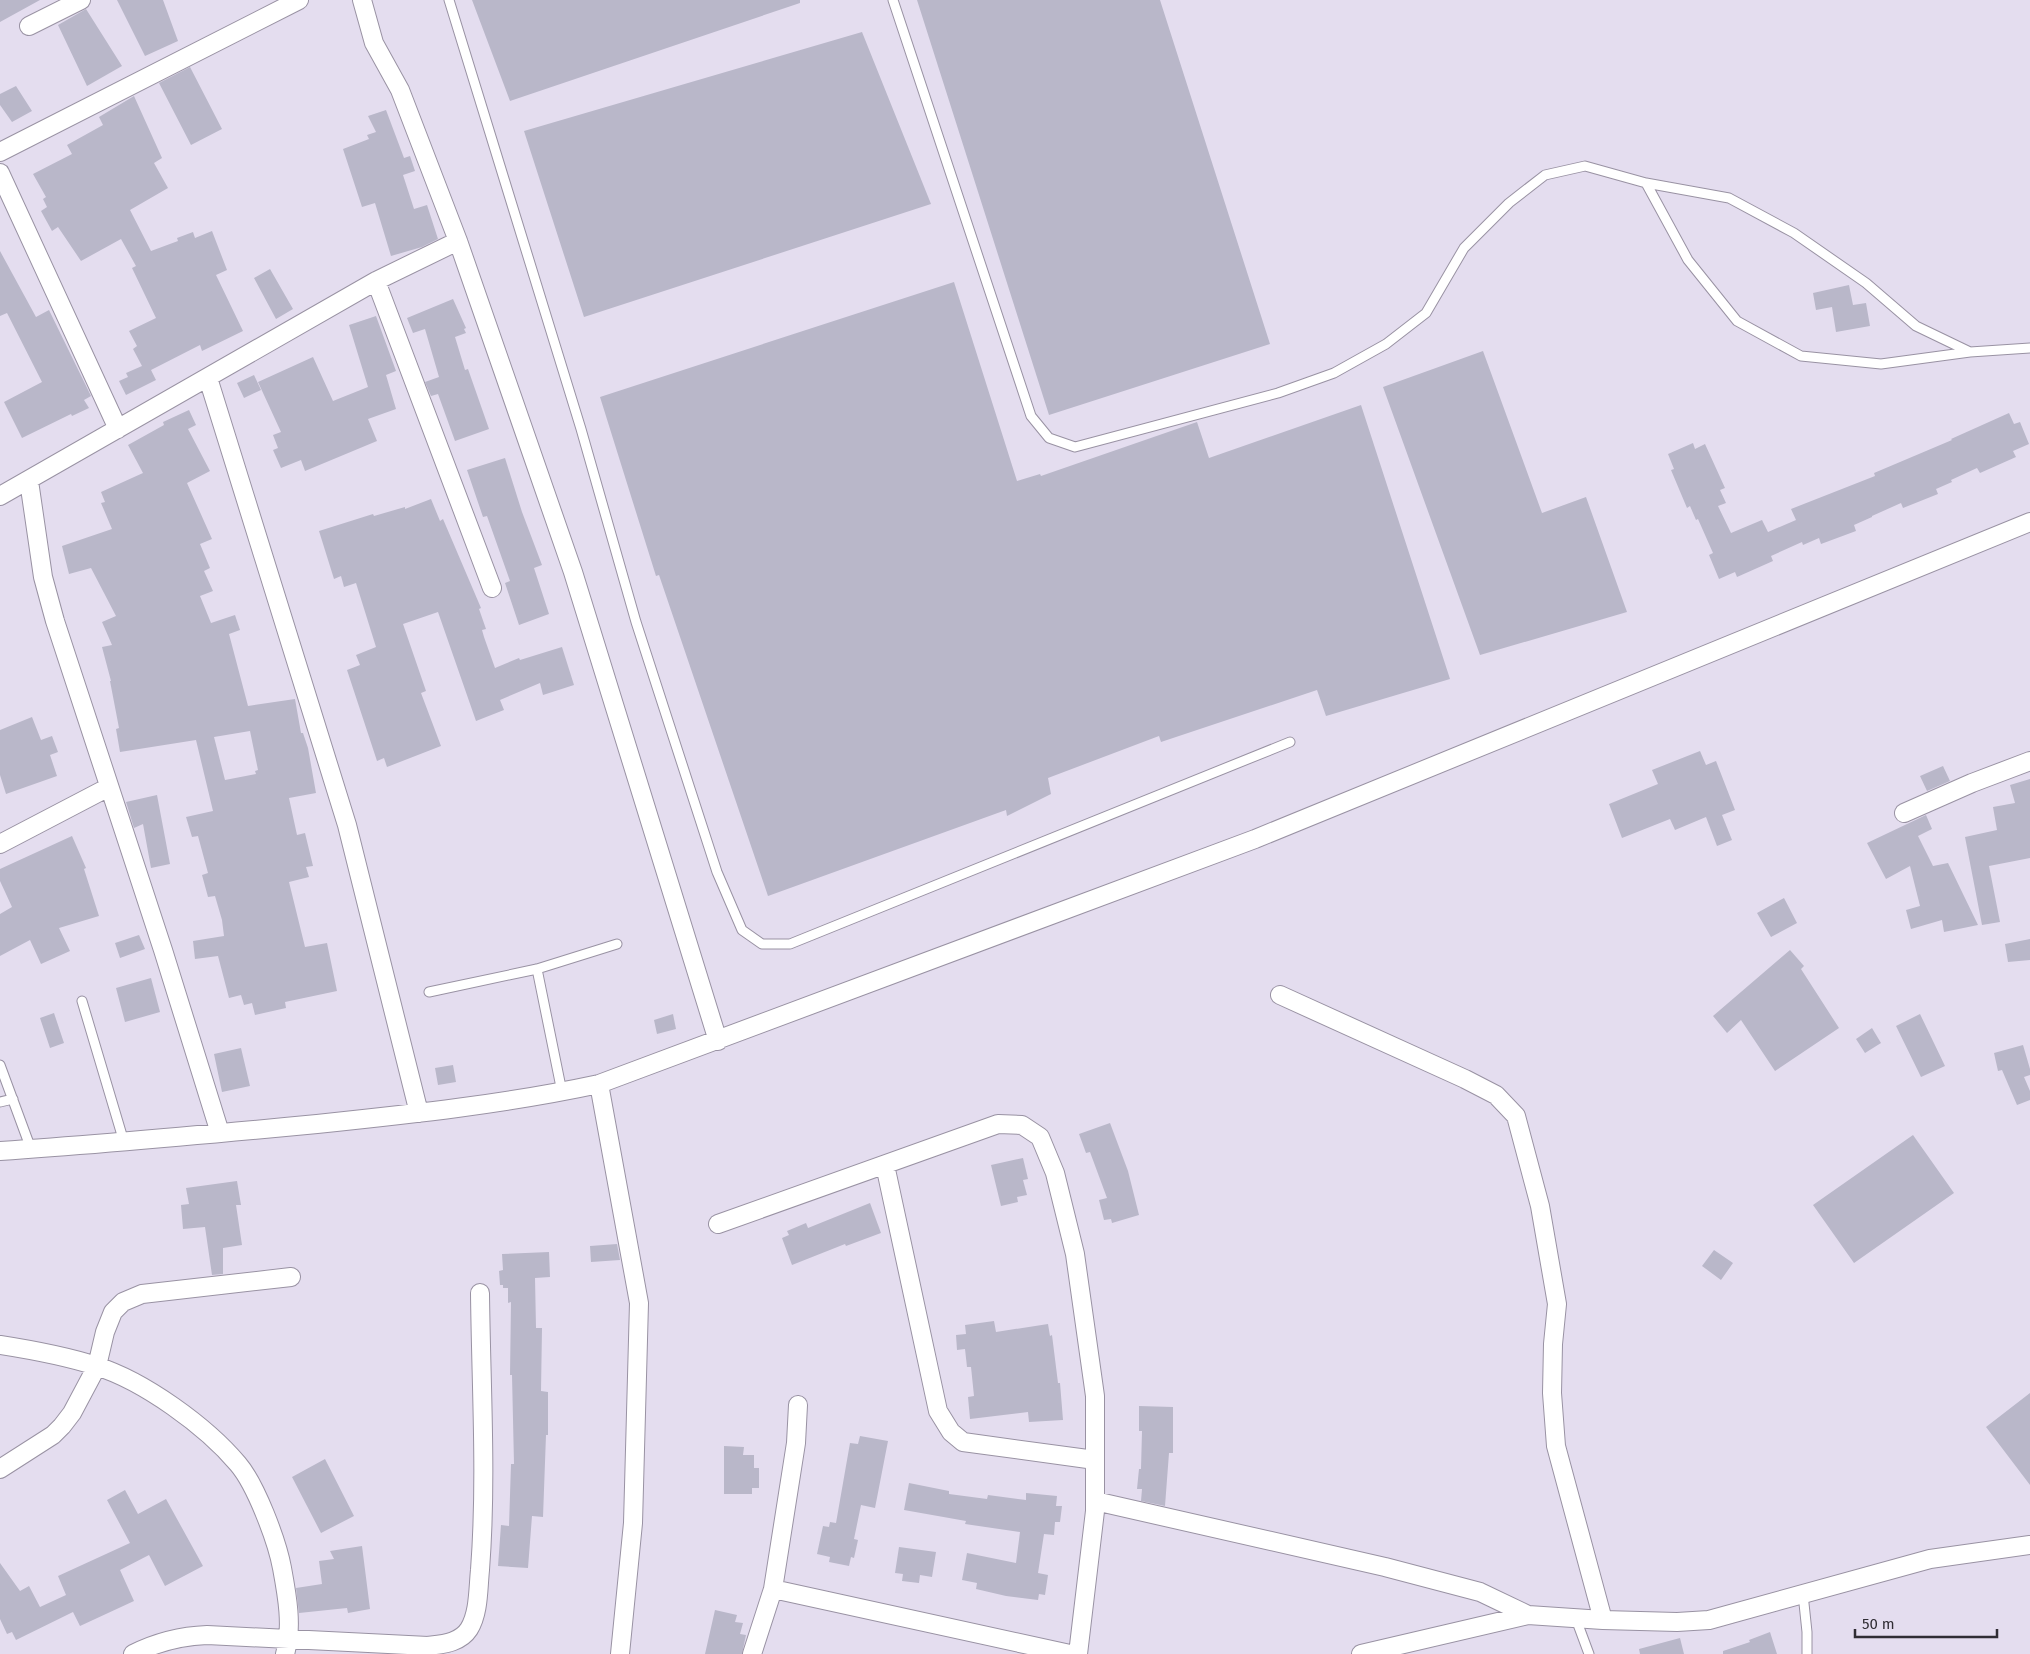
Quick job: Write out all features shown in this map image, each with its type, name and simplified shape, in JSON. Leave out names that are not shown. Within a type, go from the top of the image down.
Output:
[{"type":"street","points":[[28,26],[81,0]]},
{"type":"street","points":[[0,152],[299,0]]},
{"type":"street","points":[[362,0],[374,43],[400,90],[458,241],[573,572],[718,1041]]},
{"type":"street","points":[[0,173],[118,429]]},
{"type":"street","points":[[0,496],[376,281],[458,241]]},
{"type":"street","points":[[376,281],[492,588]]},
{"type":"street","points":[[208,378],[348,824],[419,1113]]},
{"type":"street","points":[[29,481],[43,577],[55,621],[163,950],[220,1134]]},
{"type":"street","points":[[0,1151],[220,1134],[419,1113],[562,1092],[599,1084],[1255,839],[2030,522]]},
{"type":"street","points":[[1904,813],[1972,783],[2030,761]]},
{"type":"street","points":[[0,844],[109,787]]},
{"type":"street","points":[[1280,995],[1465,1079],[1496,1095],[1516,1116],[1540,1206],[1557,1304],[1553,1344],[1552,1393],[1556,1446],[1603,1620]]},
{"type":"street","points":[[599,1084],[639,1303],[633,1523],[620,1654]]},
{"type":"street","points":[[718,1224],[998,1124],[1022,1125],[1040,1137],[1055,1173],[1075,1254],[1095,1396],[1095,1501],[1078,1654]]},
{"type":"street","points":[[885,1165],[938,1411],[951,1432],[963,1442],[1095,1460]]},
{"type":"street","points":[[0,1469],[62,1426],[72,1413],[97,1366],[108,1321],[123,1302],[142,1294],[291,1277]]},
{"type":"street","points":[[133,1654],[166,1640],[185,1636],[207,1635],[287,1646],[428,1646],[449,1648],[461,1638],[469,1629],[475,1615],[482,1538],[484,1437],[480,1293]]},
{"type":"street","points":[[0,1345],[97,1366],[135,1383],[175,1408],[208,1434],[239,1465],[271,1528],[280,1556],[285,1584],[287,1646]]},
{"type":"street","points":[[752,1654],[773,1589],[796,1443],[798,1404]]},
{"type":"street","points":[[1095,1501],[1385,1567],[1480,1592],[1528,1615]]},
{"type":"street","points":[[1361,1654],[1528,1615],[1603,1620],[1677,1622],[1709,1620],[1930,1559],[2030,1545]]},
{"type":"street","points":[[773,1589],[1070,1654]]},
{"type":"lane","points":[[449,0],[581,429],[636,622],[718,872],[742,930],[762,944],[790,944],[1290,742]]},
{"type":"lane","points":[[893,0],[1031,416],[1049,438],[1076,447],[1278,393],[1334,373],[1386,344],[1426,313],[1464,248],[1509,203],[1545,175],[1585,166],[1646,183],[1729,198],[1794,233],[1866,284],[1916,326],[1970,352]]},
{"type":"lane","points":[[1646,183],[1688,260],[1737,321],[1800,356],[1881,364],[1970,352],[2030,348]]},
{"type":"lane","points":[[429,992],[537,969],[617,944]]},
{"type":"lane","points":[[537,969],[562,1092]]},
{"type":"lane","points":[[82,1001],[124,1142]]},
{"type":"lane","points":[[0,1065],[31,1149]]},
{"type":"lane","points":[[0,1102],[13,1099]]},
{"type":"lane","points":[[1803,1594],[1807,1654]]},
{"type":"lane","points":[[1576,1618],[1589,1654]]},
{"type":"building","points":[[0,0],[40,0],[0,22]]},
{"type":"building","points":[[117,0],[163,0],[178,41],[145,56]]},
{"type":"building","points":[[472,0],[800,0],[800,3],[510,101]]},
{"type":"building","points":[[917,0],[1160,0],[1270,344],[1049,415]]},
{"type":"building","points":[[86,9],[122,66],[87,86],[58,25]]},
{"type":"building","points":[[862,32],[931,204],[584,317],[524,131]]},
{"type":"building","points":[[190,67],[222,129],[191,145],[159,83]]},
{"type":"building","points":[[16,86],[32,111],[12,122],[0,105],[0,94]]},
{"type":"building","points":[[134,96],[162,158],[154,163],[168,188],[130,210],[151,251],[178,241],[177,238],[193,232],[195,238],[212,231],[227,270],[216,275],[243,331],[202,351],[200,345],[151,370],[156,380],[126,395],[119,381],[128,377],[126,373],[142,366],[133,349],[137,346],[129,331],[156,318],[132,268],[136,266],[121,239],[81,261],[58,227],[52,231],[41,211],[47,207],[43,199],[46,197],[33,174],[72,154],[67,145],[103,125],[99,117]]},
{"type":"building","points":[[386,110],[404,158],[410,156],[415,171],[403,175],[414,209],[427,205],[438,239],[422,247],[391,256],[375,203],[362,207],[343,149],[369,139],[367,135],[376,132],[368,116]]},
{"type":"building","points":[[0,251],[36,317],[49,310],[91,396],[84,400],[89,408],[72,416],[71,414],[22,438],[4,402],[42,382],[7,313],[0,316]]},
{"type":"building","points":[[270,269],[293,309],[276,319],[254,278]]},
{"type":"building","points":[[954,282],[1017,481],[1040,474],[1041,476],[1197,422],[1209,458],[1361,405],[1450,679],[1326,716],[1317,690],[1161,742],[1159,736],[1048,778],[1051,794],[1007,816],[1006,810],[768,896],[659,575],[656,576],[600,397]]},
{"type":"building","points":[[1849,285],[1853,305],[1866,303],[1870,326],[1836,332],[1832,307],[1816,310],[1813,293]]},
{"type":"building","points":[[453,299],[466,328],[464,329],[466,333],[455,337],[465,370],[468,369],[489,429],[455,441],[438,394],[431,396],[425,382],[439,377],[425,329],[413,333],[407,318]]},
{"type":"building","points":[[376,316],[396,371],[386,375],[396,409],[368,419],[377,441],[305,471],[301,460],[281,468],[273,450],[278,448],[273,435],[281,432],[258,382],[313,357],[333,401],[368,387],[349,325]]},
{"type":"building","points":[[1483,351],[1542,513],[1586,497],[1627,612],[1480,655],[1383,387]]},
{"type":"building","points":[[254,375],[261,390],[244,398],[237,383]]},
{"type":"building","points":[[189,410],[196,425],[188,429],[210,471],[187,483],[212,539],[200,544],[210,568],[204,571],[213,591],[200,596],[211,623],[235,615],[240,630],[229,634],[248,706],[295,699],[301,733],[303,733],[308,748],[316,793],[289,798],[297,835],[305,833],[313,866],[306,867],[309,877],[289,882],[305,947],[327,943],[337,991],[285,1002],[286,1008],[255,1015],[252,1003],[244,1005],[241,995],[229,998],[218,956],[195,959],[193,941],[224,936],[222,920],[215,896],[208,897],[202,875],[208,873],[198,836],[192,837],[186,817],[213,811],[196,740],[120,752],[116,729],[119,728],[111,681],[102,647],[112,645],[102,622],[116,616],[91,568],[69,574],[62,546],[112,529],[101,503],[105,502],[101,492],[143,473],[128,445],[164,425],[163,422]],"holes":[[[250,731],[258,770],[255,771],[256,774],[225,780],[214,737]]]},
{"type":"building","points":[[2009,413],[2014,424],[2020,422],[2029,444],[2013,451],[2016,457],[1980,473],[1977,468],[1951,480],[1952,482],[1936,489],[1938,494],[1903,508],[1901,503],[1872,516],[1854,525],[1856,531],[1821,544],[1819,538],[1803,545],[1802,542],[1771,556],[1773,561],[1737,577],[1735,572],[1719,579],[1709,555],[1713,553],[1698,519],[1696,520],[1690,506],[1687,508],[1671,470],[1674,469],[1668,454],[1693,443],[1695,449],[1705,444],[1725,488],[1720,490],[1726,503],[1718,506],[1731,533],[1762,520],[1768,532],[1796,520],[1791,509],[1875,476],[1874,473],[1952,440]]},
{"type":"building","points":[[505,458],[522,512],[542,565],[534,568],[549,614],[519,625],[505,583],[510,581],[487,516],[483,517],[467,470]]},
{"type":"building","points":[[431,499],[440,521],[443,519],[481,608],[479,609],[486,629],[482,630],[495,668],[519,658],[520,660],[562,647],[574,685],[543,695],[540,683],[500,700],[504,710],[476,721],[438,612],[403,624],[426,691],[421,693],[441,746],[387,767],[384,758],[377,761],[347,670],[360,665],[356,655],[376,647],[356,583],[344,587],[341,576],[334,579],[319,531],[373,514],[374,516],[405,507],[405,509]]},
{"type":"building","points":[[32,717],[41,740],[52,736],[58,752],[50,755],[57,776],[6,794],[0,775],[0,730]]},
{"type":"building","points":[[1700,751],[1706,765],[1716,761],[1735,810],[1722,815],[1732,840],[1717,846],[1706,817],[1675,830],[1670,819],[1622,838],[1609,804],[1658,784],[1652,770]]},
{"type":"building","points":[[1943,766],[1950,781],[1927,791],[1920,776]]},
{"type":"building","points":[[2030,779],[2030,858],[1989,866],[2000,922],[1982,925],[1965,837],[1997,830],[1993,807],[2015,803],[2010,785]]},
{"type":"building","points":[[157,795],[170,864],[151,868],[143,824],[134,828],[126,802]]},
{"type":"building","points":[[1926,815],[1932,829],[1918,836],[1933,866],[1948,863],[1978,925],[1944,932],[1942,920],[1911,929],[1906,910],[1920,906],[1910,866],[1886,879],[1867,843]]},
{"type":"building","points":[[72,836],[86,868],[84,869],[99,916],[59,928],[70,951],[41,964],[30,940],[0,956],[0,914],[12,907],[0,881],[0,869]]},
{"type":"building","points":[[1784,898],[1797,923],[1771,937],[1757,913]]},
{"type":"building","points":[[139,935],[145,949],[120,958],[115,943]]},
{"type":"building","points":[[2030,939],[2030,960],[2008,962],[2005,944]]},
{"type":"building","points":[[1790,950],[1804,966],[1801,969],[1839,1028],[1775,1071],[1741,1020],[1727,1033],[1713,1016]]},
{"type":"building","points":[[151,978],[160,1012],[125,1022],[116,988]]},
{"type":"building","points":[[54,1013],[64,1043],[50,1048],[40,1018]]},
{"type":"building","points":[[673,1014],[676,1029],[657,1034],[654,1020]]},
{"type":"building","points":[[1920,1014],[1945,1066],[1921,1077],[1896,1026]]},
{"type":"building","points":[[1872,1028],[1881,1043],[1865,1053],[1856,1039]]},
{"type":"building","points":[[2023,1045],[2030,1069],[2030,1075],[2024,1077],[2030,1091],[2030,1100],[2017,1105],[2002,1070],[1998,1071],[1994,1053]]},
{"type":"building","points":[[241,1048],[250,1086],[222,1092],[214,1054]]},
{"type":"building","points":[[453,1065],[456,1082],[438,1085],[435,1068]]},
{"type":"building","points":[[1110,1123],[1128,1171],[1139,1215],[1112,1223],[1111,1219],[1104,1220],[1099,1200],[1107,1198],[1090,1152],[1086,1153],[1079,1134]]},
{"type":"building","points":[[1913,1135],[1954,1193],[1854,1263],[1813,1205]]},
{"type":"building","points":[[1023,1158],[1028,1179],[1023,1180],[1027,1195],[1017,1197],[1018,1202],[1001,1206],[991,1165]]},
{"type":"building","points":[[237,1181],[241,1205],[236,1205],[242,1245],[223,1248],[223,1274],[212,1275],[205,1227],[183,1229],[181,1205],[189,1204],[186,1188]]},
{"type":"building","points":[[870,1203],[881,1233],[846,1246],[845,1244],[792,1265],[782,1238],[789,1235],[787,1231],[806,1223],[808,1228]]},
{"type":"building","points":[[617,1244],[620,1260],[591,1262],[590,1246]]},
{"type":"building","points":[[1714,1250],[1733,1263],[1721,1280],[1702,1266]]},
{"type":"building","points":[[549,1252],[550,1277],[535,1278],[536,1328],[542,1328],[541,1391],[548,1392],[548,1435],[546,1435],[543,1517],[532,1516],[528,1568],[498,1566],[501,1525],[509,1526],[511,1464],[514,1464],[512,1375],[510,1375],[511,1302],[508,1303],[508,1288],[503,1288],[503,1285],[500,1285],[499,1271],[503,1270],[502,1254]]},
{"type":"building","points":[[994,1321],[996,1332],[1048,1324],[1050,1336],[1052,1335],[1058,1383],[1060,1383],[1063,1420],[1029,1422],[1028,1412],[970,1419],[968,1397],[974,1396],[971,1367],[967,1367],[965,1349],[957,1350],[956,1335],[966,1334],[965,1325]]},
{"type":"building","points":[[2030,1393],[2030,1485],[1986,1427]]},
{"type":"building","points":[[1139,1406],[1173,1407],[1173,1453],[1169,1453],[1165,1506],[1141,1501],[1142,1489],[1137,1489],[1139,1469],[1141,1469],[1142,1431],[1139,1431]]},
{"type":"building","points":[[860,1436],[888,1441],[875,1508],[861,1505],[854,1539],[858,1540],[854,1558],[851,1557],[849,1566],[829,1562],[830,1557],[817,1554],[823,1526],[829,1527],[830,1522],[836,1523],[850,1443],[858,1444]]},
{"type":"building","points":[[724,1446],[744,1447],[743,1455],[754,1455],[754,1468],[759,1468],[759,1488],[752,1488],[752,1494],[724,1494]]},
{"type":"building","points":[[325,1459],[354,1516],[321,1533],[292,1477]]},
{"type":"building","points":[[909,1483],[949,1491],[949,1494],[987,1499],[988,1495],[1026,1500],[1026,1493],[1057,1496],[1056,1506],[1062,1506],[1060,1522],[1055,1522],[1054,1535],[1044,1534],[1038,1573],[1048,1575],[1045,1595],[1039,1594],[1038,1600],[1006,1596],[976,1589],[977,1583],[962,1580],[967,1553],[1016,1563],[1020,1532],[965,1524],[966,1521],[904,1510]]},
{"type":"building","points":[[125,1490],[138,1514],[166,1499],[203,1566],[165,1586],[149,1555],[120,1570],[134,1601],[80,1626],[73,1612],[16,1640],[12,1632],[7,1634],[0,1619],[0,1563],[20,1591],[29,1586],[40,1607],[66,1595],[58,1576],[130,1543],[107,1500]]},
{"type":"building","points":[[362,1546],[370,1609],[348,1613],[347,1608],[299,1613],[296,1588],[322,1584],[319,1561],[334,1559],[330,1551]]},
{"type":"building","points":[[899,1547],[936,1552],[932,1577],[920,1575],[919,1583],[902,1581],[903,1574],[895,1573]]},
{"type":"building","points":[[715,1610],[737,1615],[735,1622],[743,1623],[740,1634],[746,1635],[742,1654],[705,1654]]},
{"type":"building","points":[[1770,1632],[1777,1654],[1723,1654],[1723,1651],[1750,1642],[1749,1640]]},
{"type":"building","points":[[1680,1638],[1684,1654],[1640,1654],[1639,1649]]}]
